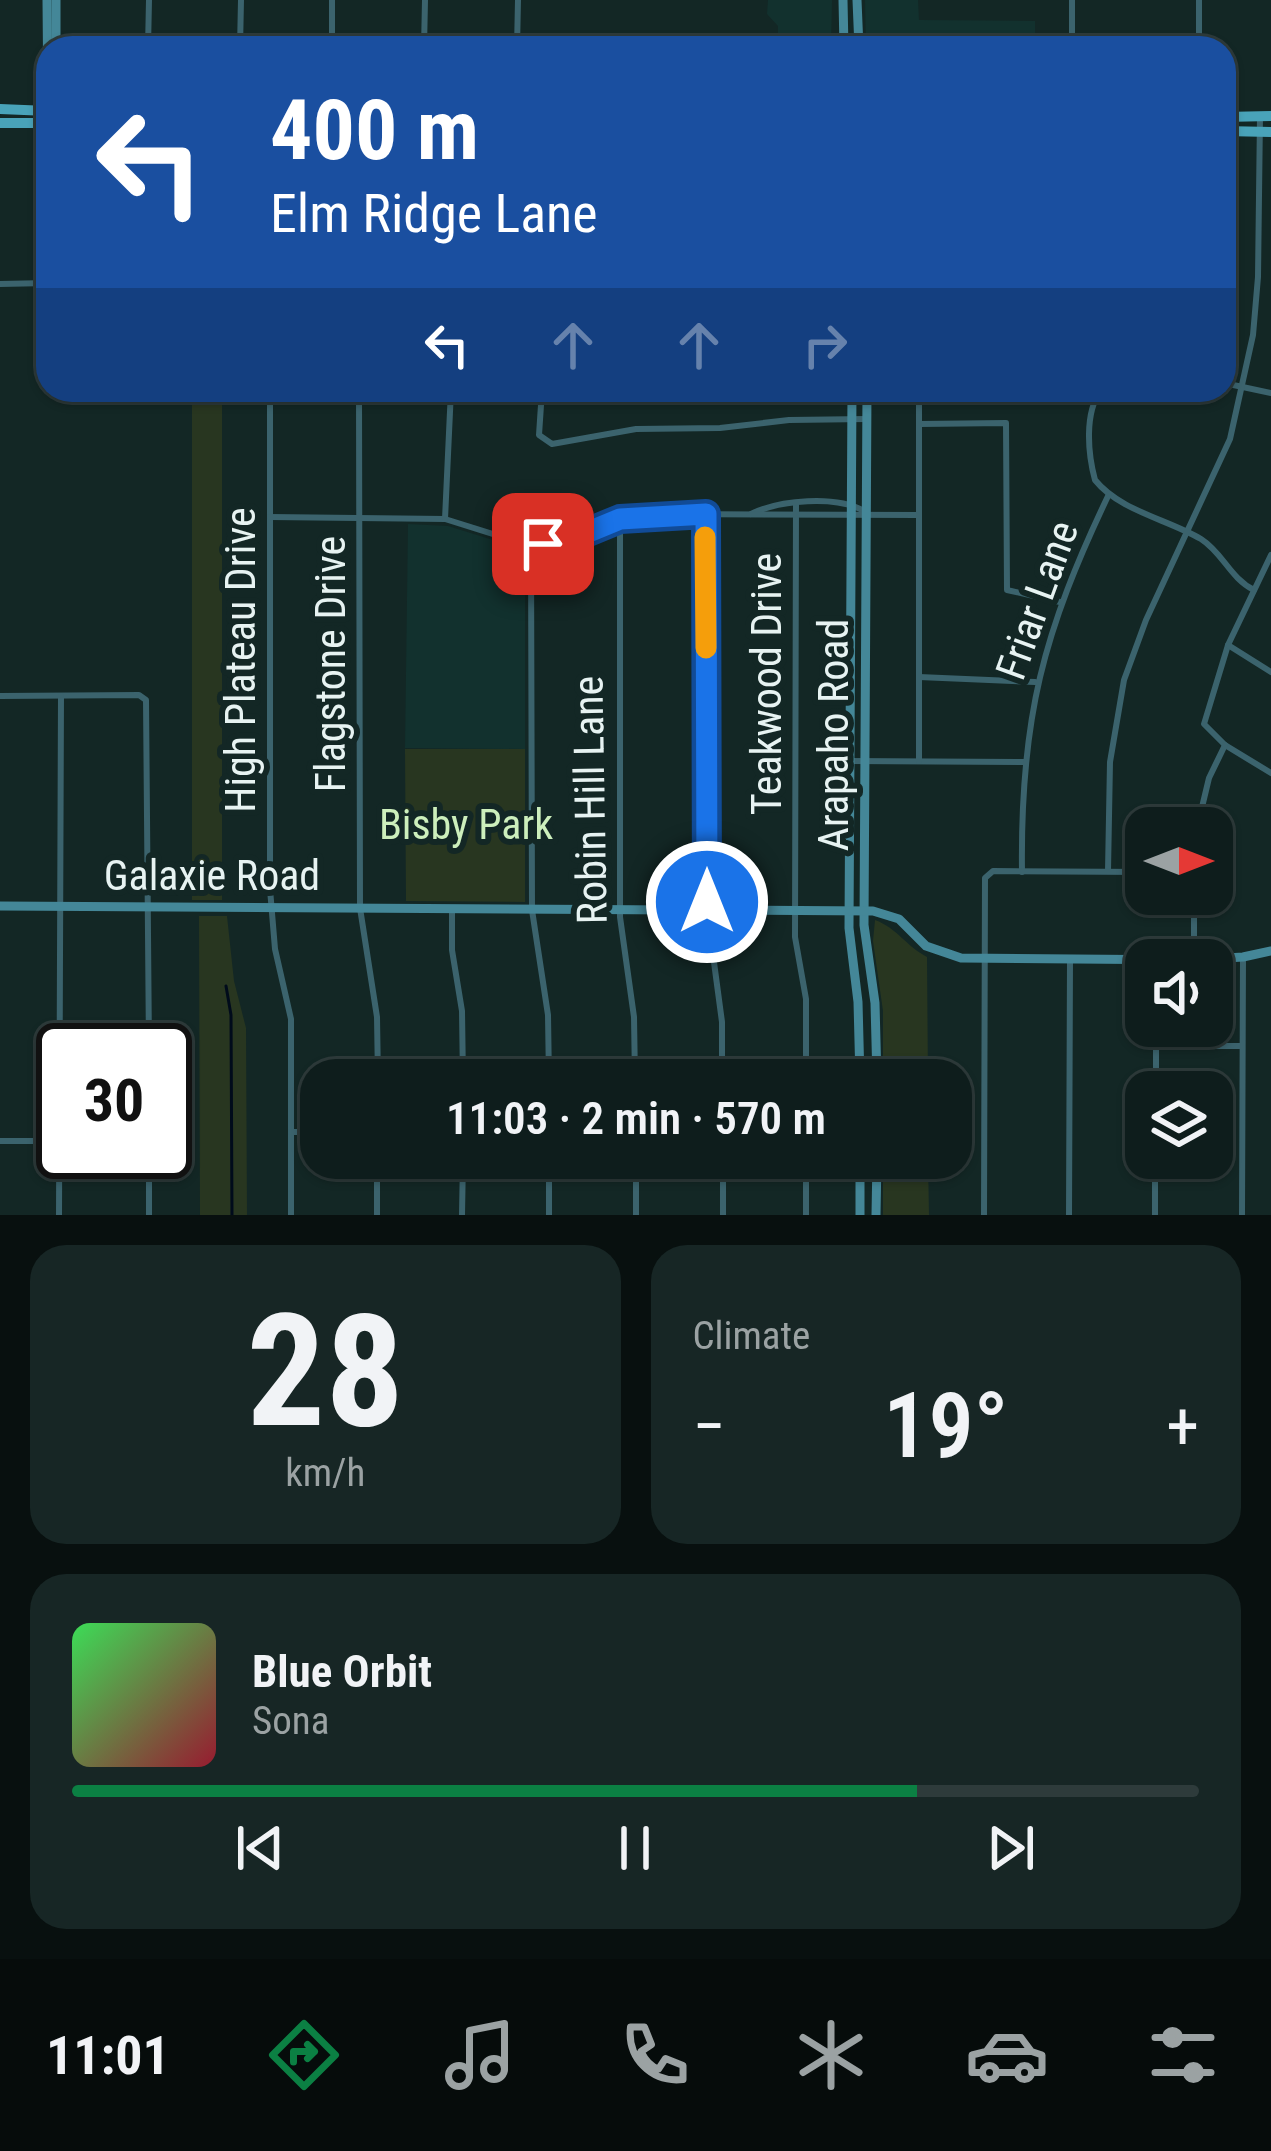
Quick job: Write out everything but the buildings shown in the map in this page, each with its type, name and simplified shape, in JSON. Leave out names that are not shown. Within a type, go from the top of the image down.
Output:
[{"type":"main road","points":[[47,0],[47,36]]},
{"type":"main road","points":[[56,0],[56,36]]},
{"type":"main road","points":[[843,0],[844,36]]},
{"type":"main road","points":[[857,0],[858,36]]},
{"type":"main road","points":[[0,109],[36,110]]},
{"type":"main road","points":[[0,123],[36,123]]},
{"type":"main road","name":"Arapaho Road","points":[[852,402],[848,910],[859,1002],[860,1059]]},
{"type":"main road","name":"Arapaho Road","points":[[867,402],[865,910],[876,1059]]},
{"type":"main road","name":"Galaxie Road","points":[[0,906],[865,910],[893,916],[934,950],[985,959],[1125,960]]},
{"type":"main road","name":"Galaxie Road","points":[[1233,957],[1271,950]]},
{"type":"main road","points":[[860,1179],[860,1215]]},
{"type":"main road","points":[[876,1215],[877,1179]]},
{"type":"street","points":[[148,36],[149,0]]},
{"type":"street","points":[[240,36],[241,0]]},
{"type":"street","points":[[332,0],[332,36]]},
{"type":"street","points":[[424,36],[425,0]]},
{"type":"street","points":[[518,0],[518,36]]},
{"type":"street","points":[[1072,0],[1072,36]]},
{"type":"street","points":[[1199,0],[1199,36]]},
{"type":"street","points":[[1108,872],[1108,791],[1124,680],[1229,439],[1242,387],[1256,306],[1265,116]]},
{"type":"street","points":[[0,284],[36,283]]},
{"type":"street","points":[[1236,386],[1271,393]]},
{"type":"street","name":"High Plateau Drive","points":[[270,402],[272,908],[291,1019],[291,1215]]},
{"type":"street","name":"Flagstone Drive","points":[[359,402],[360,908],[377,1017],[378,1059]]},
{"type":"street","points":[[445,519],[451,402]]},
{"type":"street","points":[[540,402],[537,425],[546,441],[561,445],[636,429],[867,419]]},
{"type":"street","points":[[919,402],[919,761]]},
{"type":"street","points":[[1094,402],[1090,419],[1092,473],[1109,494],[1210,546],[1232,575],[1254,590]]},
{"type":"street","points":[[919,424],[1006,423],[1007,590],[1060,602]]},
{"type":"street","name":"Friar Lane","points":[[1022,872],[1024,762],[1036,682],[1060,602],[1109,494]]},
{"type":"street","points":[[751,514],[796,504],[919,515]]},
{"type":"street","name":"Teakwood Drive","points":[[796,504],[795,937],[806,999],[806,1059]]},
{"type":"street","points":[[270,517],[445,519],[531,544],[574,538],[620,519],[796,516],[851,509]]},
{"type":"street","points":[[706,514],[707,910],[722,1022],[722,1059]]},
{"type":"street","name":"Robin Hill Lane","points":[[620,519],[620,909],[635,1059]]},
{"type":"street","points":[[531,544],[532,910],[548,1016],[549,1059]]},
{"type":"street","points":[[1271,555],[1228,645],[1204,724],[1225,745],[1271,773]]},
{"type":"street","points":[[1228,645],[1271,672]]},
{"type":"street","points":[[919,677],[1036,682]]},
{"type":"street","points":[[0,696],[139,695],[146,700],[149,1023]]},
{"type":"street","points":[[60,1023],[61,696]]},
{"type":"street","points":[[1202,807],[1225,745]]},
{"type":"street","points":[[849,761],[1024,762]]},
{"type":"street","points":[[984,1215],[983,883],[993,871],[1125,872]]},
{"type":"street","points":[[452,908],[463,1059]]},
{"type":"street","points":[[1242,1215],[1243,957]]},
{"type":"street","points":[[1069,1215],[1070,960]]},
{"type":"street","points":[[1156,1071],[1156,1046],[1242,1046]]},
{"type":"street","points":[[291,1132],[300,1132]]},
{"type":"street","points":[[0,1141],[36,1142]]},
{"type":"street","points":[[59,1215],[60,1179]]},
{"type":"street","points":[[148,1215],[149,1179]]},
{"type":"street","points":[[377,1179],[377,1215]]},
{"type":"street","points":[[462,1215],[463,1179]]},
{"type":"street","points":[[549,1179],[549,1215]]},
{"type":"street","points":[[636,1179],[636,1215]]},
{"type":"street","points":[[723,1179],[723,1215]]},
{"type":"street","points":[[806,1179],[806,1215]]},
{"type":"street","points":[[1155,1179],[1155,1215]]},
{"type":"shaded area","points":[[768,0],[832,0],[831,36],[778,36],[778,26],[767,14]]},
{"type":"shaded area","points":[[865,0],[918,0],[919,20],[1035,21],[1035,36],[866,36]]},
{"type":"shaded area","points":[[408,524],[448,526],[525,550],[525,749],[405,748]]},
{"type":"green space","points":[[192,402],[222,402],[222,900],[192,900]]},
{"type":"green space","name":"Bisby Park","points":[[405,749],[525,749],[525,902],[406,901]]},
{"type":"green space","points":[[199,916],[227,916],[234,981],[246,1028],[247,1215],[200,1215]]},
{"type":"green space","points":[[875,920],[927,957],[928,1059],[883,1059],[883,1011],[873,941]]},
{"type":"green space","points":[[883,1179],[928,1179],[929,1215],[883,1215]]},
{"type":"waterway","points":[[226,986],[231,1015],[232,1215]]},
{"type":"slow traffic","points":[[705,537],[706,648]]},
{"type":"route","points":[[543,544],[574,538],[620,519],[706,514],[707,902]]}]
